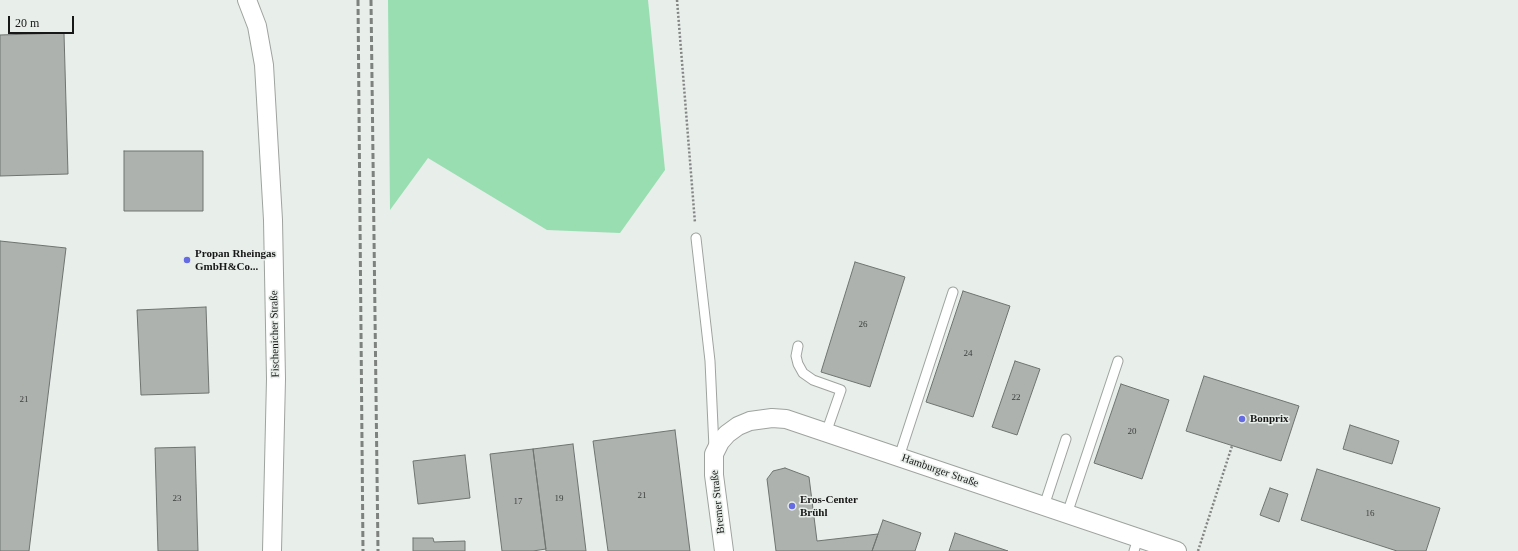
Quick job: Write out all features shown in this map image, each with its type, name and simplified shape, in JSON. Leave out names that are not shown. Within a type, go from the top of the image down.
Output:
[{"type":"street","name":"Fischenicher Straße","points":[[247,0],[257,26],[264,65],[273,220],[276,379],[272,551]]},
{"type":"street","name":"Hamburger Straße","points":[[714,454],[720,442],[727,434],[738,426],[750,421],[772,418],[786,419],[1067,514],[1136,545],[1177,551]]},
{"type":"street","name":"Bremer Straße","points":[[714,454],[714,475],[724,551]]},
{"type":"lane","points":[[696,238],[710,361],[714,454]]},
{"type":"lane","points":[[899,457],[953,292]]},
{"type":"lane","points":[[798,346],[796,356],[803,373],[813,380],[840,390],[826,432]]},
{"type":"lane","points":[[1067,514],[1118,361]]},
{"type":"lane","points":[[1044,506],[1066,440]]},
{"type":"path","points":[[677,0],[696,238]]},
{"type":"path","points":[[1198,551],[1232,446]]},
{"type":"green space","points":[[388,0],[648,0],[665,170],[620,233],[547,230],[428,158],[390,210]]},
{"type":"building","points":[[64,33],[68,174],[0,176],[0,35]]},
{"type":"building","points":[[124,151],[203,151],[203,211],[124,211]]},
{"type":"building","points":[[0,241],[66,248],[29,551],[0,551]]},
{"type":"building","points":[[855,262],[905,277],[870,387],[821,372]]},
{"type":"building","points":[[963,291],[1010,306],[973,417],[926,402]]},
{"type":"building","points":[[206,307],[209,393],[141,395],[137,310]]},
{"type":"building","points":[[1015,361],[1040,369],[1017,435],[992,427]]},
{"type":"building","name":"Bonprix","points":[[1204,376],[1299,406],[1281,461],[1186,431]]},
{"type":"building","points":[[1121,384],[1169,400],[1142,479],[1094,463]]},
{"type":"building","points":[[1350,425],[1399,441],[1392,464],[1343,449]]},
{"type":"building","points":[[675,430],[690,551],[608,551],[593,441]]},
{"type":"building","points":[[573,444],[586,551],[546,551],[533,449]]},
{"type":"building","points":[[195,447],[198,551],[158,551],[155,448]]},
{"type":"building","points":[[533,449],[546,549],[533,551],[502,551],[490,454]]},
{"type":"building","points":[[465,455],[470,498],[418,504],[413,461]]},
{"type":"building","name":"Eros-Center Brühl","points":[[785,468],[809,477],[817,541],[878,534],[872,551],[776,551],[767,479],[773,471]]},
{"type":"building","points":[[1317,469],[1440,508],[1426,551],[1397,551],[1301,520]]},
{"type":"building","points":[[1270,488],[1288,494],[1279,522],[1260,515]]},
{"type":"building","points":[[883,520],[921,533],[915,551],[872,551]]},
{"type":"building","points":[[955,533],[1008,551],[949,551]]},
{"type":"building","points":[[413,538],[433,538],[434,542],[465,541],[465,551],[413,551]]},
{"type":"railway","points":[[358,0],[363,551]]},
{"type":"railway","points":[[371,0],[378,551]]},
{"type":"place","name":"Propan Rheingas GmbH&Co...","points":[[187,260]]},
{"type":"place","name":"Bonprix","points":[[1242,419]]},
{"type":"place","name":"Eros-Center Brühl","points":[[792,506]]}]
